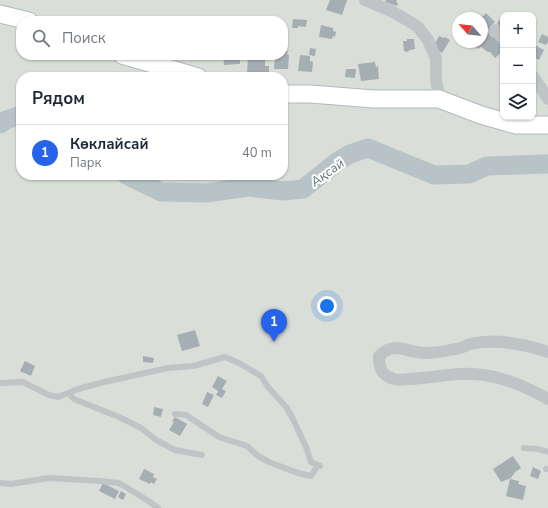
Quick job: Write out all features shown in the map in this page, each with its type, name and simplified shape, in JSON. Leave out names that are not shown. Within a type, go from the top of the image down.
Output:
[{"type":"street","points":[[365,0],[391,11],[407,20],[418,27],[428,40],[436,58],[436,79],[439,99]]},
{"type":"street","points":[[0,14],[16,18]]},
{"type":"street","points":[[139,60],[181,72]]},
{"type":"street","points":[[536,81],[548,99]]},
{"type":"street","points":[[288,94],[310,94],[374,99],[439,99],[481,115],[516,125],[548,125]]},
{"type":"street","points":[[548,352],[530,346],[497,342],[473,344],[456,349],[425,353],[396,347],[390,348],[379,356],[379,367],[382,372],[394,379],[478,374],[507,380],[525,386],[548,399]]},
{"type":"lane","points":[[0,383],[23,382],[49,395],[58,397],[78,389],[132,376],[168,368],[193,366],[226,357],[261,376],[268,387],[287,408],[306,446],[311,462],[319,466],[311,476],[298,473],[258,456],[246,446],[219,437],[186,415],[175,414]]},
{"type":"lane","points":[[68,393],[74,399],[141,428],[156,440],[175,450],[202,454]]},
{"type":"lane","points":[[524,448],[538,449],[548,452]]},
{"type":"lane","points":[[0,483],[11,484],[49,478],[119,483],[158,508]]},
{"type":"shaded area","points":[[0,0],[548,0],[548,508],[0,508]]},
{"type":"building","points":[[330,0],[347,0],[342,15],[326,10]]},
{"type":"building","points":[[386,0],[397,0],[397,6],[385,2]]},
{"type":"building","points":[[488,15],[495,22],[488,29]]},
{"type":"building","points":[[293,19],[307,20],[306,27],[298,26],[298,28],[292,28]]},
{"type":"building","points":[[500,20],[500,28],[497,23]]},
{"type":"building","points":[[321,25],[333,28],[333,31],[336,32],[335,37],[333,36],[332,39],[319,37]]},
{"type":"building","points":[[488,32],[492,37],[495,36],[500,41],[500,54],[495,58],[490,52],[482,48],[488,48]]},
{"type":"building","points":[[542,34],[548,37],[548,42],[546,45],[538,42]]},
{"type":"building","points":[[439,36],[450,40],[442,53],[433,47]]},
{"type":"building","points":[[407,39],[414,39],[415,49],[407,52],[404,51],[403,41],[407,41]]},
{"type":"building","points":[[536,46],[544,50],[539,60],[536,58]]},
{"type":"building","points":[[310,48],[316,49],[315,56],[309,55]]},
{"type":"building","points":[[289,55],[288,69],[274,69],[275,60],[288,60]]},
{"type":"building","points":[[300,55],[310,56],[310,61],[313,62],[312,72],[298,71]]},
{"type":"building","points":[[224,60],[240,60],[240,64],[224,65]]},
{"type":"building","points":[[248,60],[265,60],[265,66],[269,66],[269,72],[247,72]]},
{"type":"building","points":[[375,62],[376,67],[378,66],[379,79],[361,81],[358,64]]},
{"type":"building","points":[[346,69],[356,69],[355,78],[345,77]]},
{"type":"building","points":[[195,330],[200,346],[182,351],[177,335]]},
{"type":"building","points":[[143,356],[154,358],[153,363],[143,362]]},
{"type":"building","points":[[25,361],[35,366],[31,376],[20,371]]},
{"type":"building","points":[[218,376],[227,381],[222,389],[226,391],[222,398],[216,395],[218,391],[212,387]]},
{"type":"building","points":[[207,392],[214,395],[208,407],[202,404]]},
{"type":"building","points":[[154,407],[163,409],[161,417],[153,415]]},
{"type":"building","points":[[175,417],[187,424],[180,436],[169,430]]},
{"type":"building","points":[[513,456],[521,468],[515,472],[511,478],[501,482],[493,469]]},
{"type":"building","points":[[533,467],[541,471],[538,479],[530,476]]},
{"type":"building","points":[[144,469],[154,474],[153,477],[157,479],[154,484],[151,482],[150,484],[139,479]]},
{"type":"building","points":[[510,479],[519,481],[518,484],[526,486],[523,500],[506,496]]},
{"type":"building","points":[[103,483],[119,491],[115,499],[99,491]]},
{"type":"building","points":[[121,491],[126,494],[123,500],[118,497]]},
{"type":"waterway","name":"Ақсай","points":[[0,124],[16,117]]},
{"type":"waterway","name":"Ақсай","points":[[136,180],[161,192],[206,193],[248,187],[283,191],[303,189],[338,161],[350,154],[368,148],[434,175],[469,174],[487,166],[548,164]]},
{"type":"place","name":"Көклайсай","points":[[274,342]]}]
